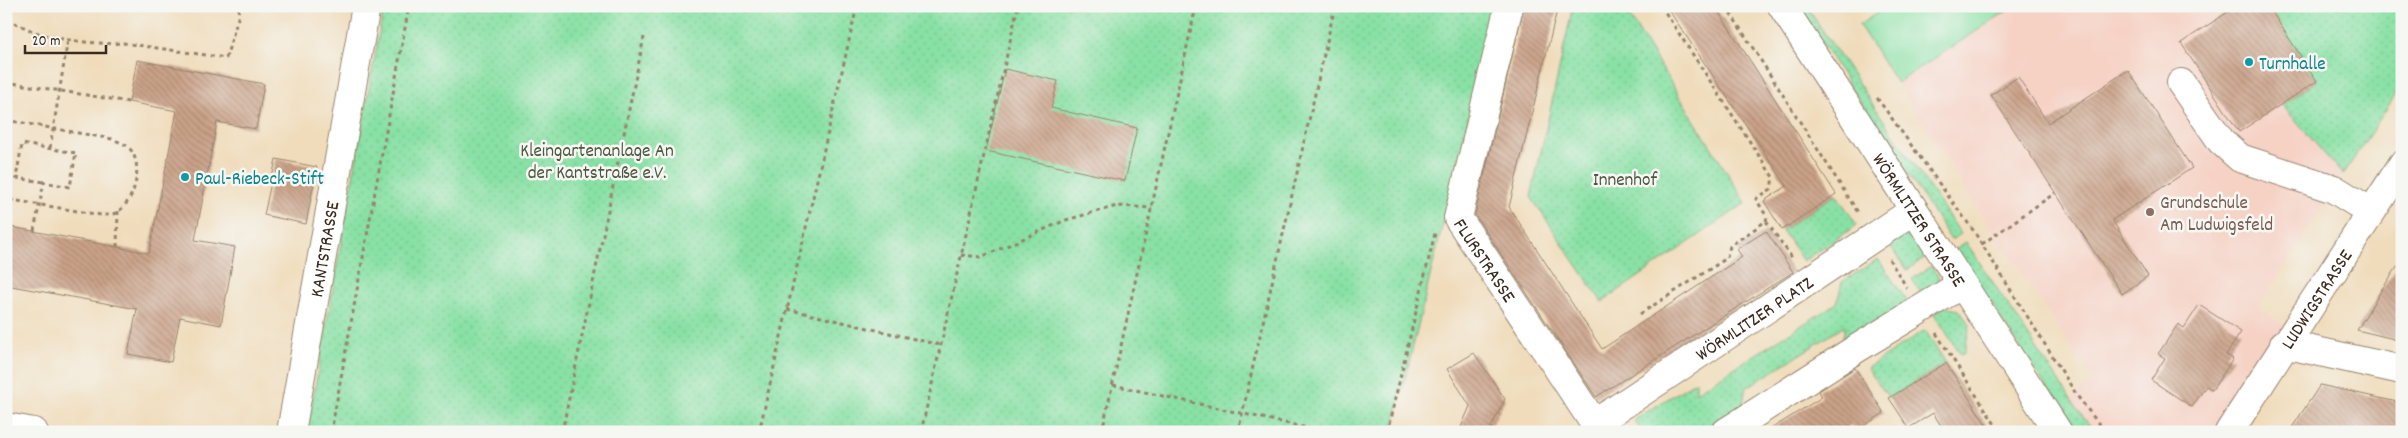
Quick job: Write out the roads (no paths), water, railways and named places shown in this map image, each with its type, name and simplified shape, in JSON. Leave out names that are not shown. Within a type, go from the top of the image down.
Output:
[{"type":"street","name":"KANTSTRASSE","points":[[291,432],[366,6]]},
{"type":"street","name":"FLURSTRASSE","points":[[1509,6],[1458,218],[1597,428]]},
{"type":"street","name":"WÖRMLITZER STRASSE","points":[[1782,6],[1913,211],[2058,432]]},
{"type":"street","points":[[2181,82],[2221,141],[2240,158],[2334,189],[2371,212]]},
{"type":"street","name":"LUDWIGSTRASSE","points":[[2229,432],[2284,344],[2371,212],[2399,174]]},
{"type":"street","name":"WÖRMLITZER PLATZ","points":[[1597,428],[1913,211]]},
{"type":"street","points":[[1726,432],[1962,284]]},
{"type":"street","points":[[2284,344],[2402,370]]},
{"type":"street","points":[[6,427],[34,432]]},
{"type":"place","name":"Turnhalle","points":[[2249,62]]},
{"type":"place","name":"Paul-Riebeck-Stift","points":[[185,177]]},
{"type":"place","name":"Grundschule Am Ludwigsfeld","points":[[2150,212]]},
{"type":"park label","name":"Kleingartenanlage An der Kantstraße e.V.","points":[[597,160]]},
{"type":"park label","name":"Innenhof","points":[[1625,178]]}]
